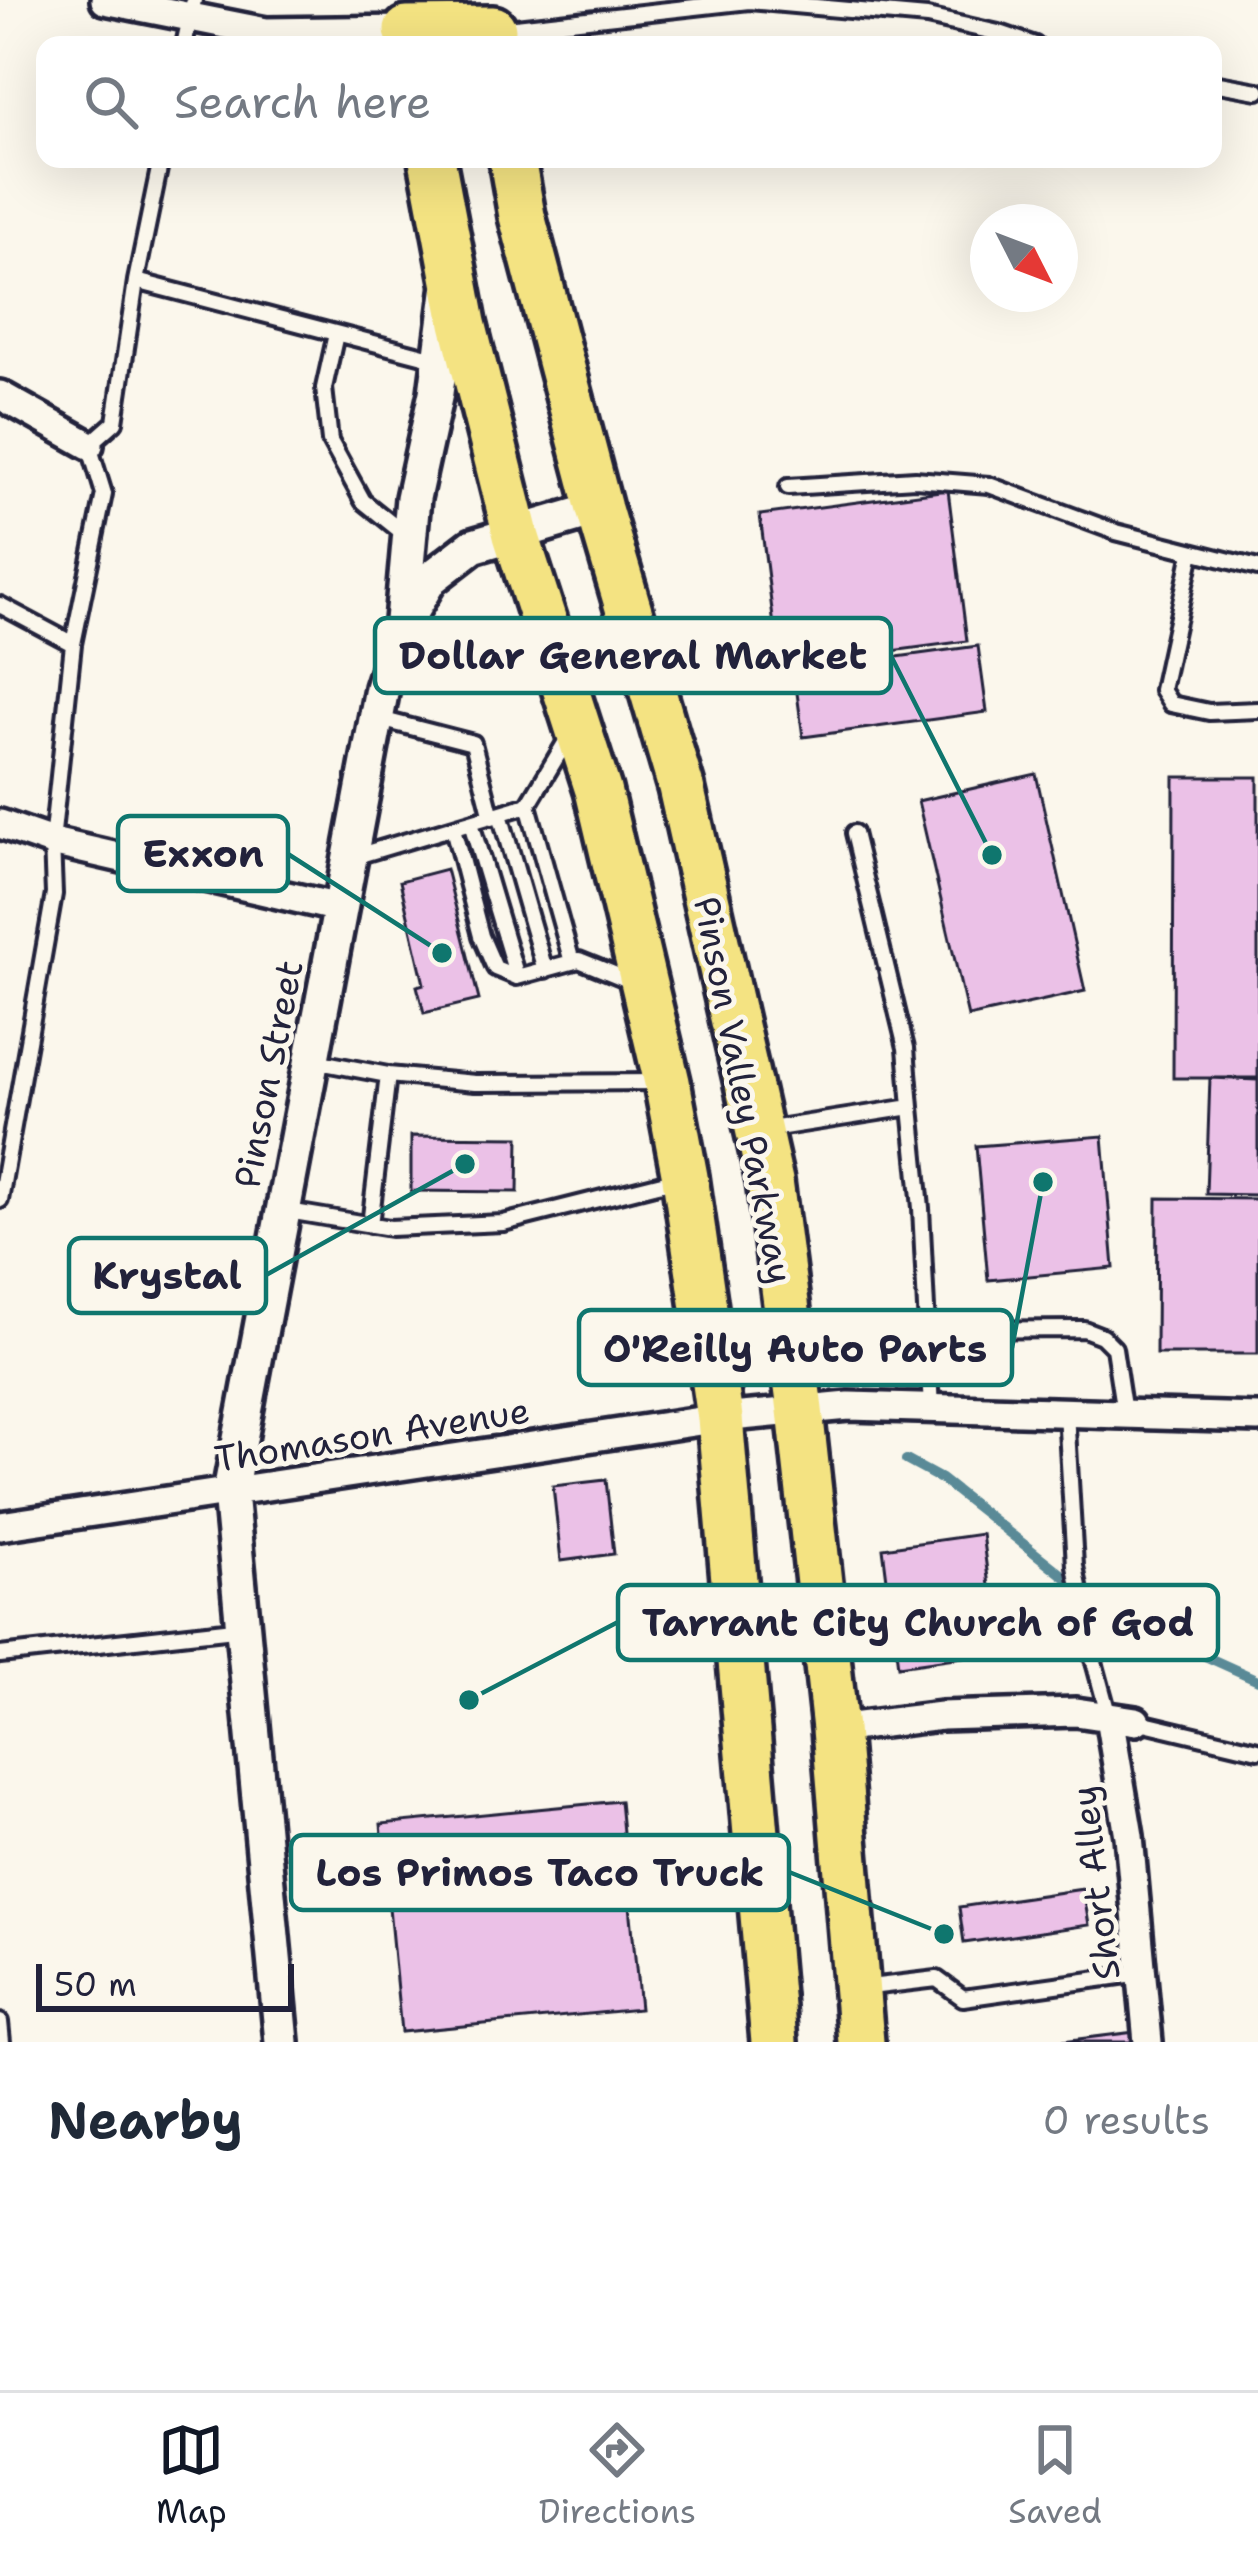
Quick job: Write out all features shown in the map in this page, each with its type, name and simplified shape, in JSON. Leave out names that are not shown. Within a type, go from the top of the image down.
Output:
[{"type":"main road","points":[[408,25],[492,25]]},
{"type":"main road","name":"Pinson Valley Parkway","points":[[434,168],[464,323],[516,535],[598,790],[668,1082],[720,1418],[774,2042]]},
{"type":"main road","name":"Pinson Valley Parkway","points":[[513,168],[521,216],[599,509],[681,787],[770,1180],[836,1729],[861,2042]]},
{"type":"street","points":[[105,0],[189,21],[266,32],[408,25]]},
{"type":"street","name":"Pinson Street","points":[[402,626],[413,498],[436,393],[453,267]]},
{"type":"street","points":[[0,395],[89,445]]},
{"type":"street","name":"Pinson Street","points":[[282,2042],[230,1492],[382,688],[402,626],[430,579],[473,546],[599,509]]},
{"type":"street","points":[[0,824],[52,842],[339,908]]},
{"type":"street","name":"Thomason Avenue","points":[[0,1526],[720,1418],[849,1406],[1258,1418]]},
{"type":"street","points":[[836,1729],[941,1716],[1076,1712],[1123,1719]]},
{"type":"street","name":"Short Alley","points":[[1123,1719],[1148,2042]]},
{"type":"lane","points":[[492,25],[749,1],[927,16],[1009,36]]},
{"type":"lane","points":[[1222,85],[1258,91]]},
{"type":"lane","points":[[0,1200],[54,894],[52,842],[74,644],[104,494],[89,445],[115,422],[159,168]]},
{"type":"lane","points":[[136,281],[440,360]]},
{"type":"lane","points":[[337,334],[324,388],[330,441],[363,501],[408,537]]},
{"type":"lane","points":[[788,487],[916,478],[988,484],[1116,532],[1258,568]]},
{"type":"lane","points":[[1192,552],[1162,690],[1171,704],[1209,712],[1258,710]]},
{"type":"lane","points":[[0,605],[74,644]]},
{"type":"lane","points":[[376,718],[473,743],[545,970]]},
{"type":"lane","points":[[348,859],[528,805],[577,723]]},
{"type":"lane","points":[[528,805],[572,962]]},
{"type":"lane","points":[[471,823],[517,977]]},
{"type":"lane","points":[[453,828],[481,936],[496,968],[517,977],[579,960],[646,987]]},
{"type":"lane","points":[[854,833],[906,1048],[931,1409]]},
{"type":"lane","points":[[310,1060],[388,1075],[476,1083],[668,1082]]},
{"type":"lane","points":[[370,1225],[388,1075]]},
{"type":"lane","points":[[759,1131],[911,1107]]},
{"type":"lane","points":[[282,1210],[390,1228],[503,1223],[685,1177]]},
{"type":"lane","points":[[929,1330],[1084,1328],[1114,1348],[1124,1413]]},
{"type":"lane","points":[[1066,1412],[1075,1566],[1093,1658],[1123,1719],[1258,1750]]},
{"type":"lane","points":[[0,1655],[243,1628]]},
{"type":"lane","points":[[856,1989],[937,1979],[963,1998],[1142,1973]]},
{"type":"lane","points":[[0,2022],[2,2042]]},
{"type":"building","points":[[948,490],[967,641],[779,666],[760,515]]},
{"type":"building","points":[[978,646],[987,712],[803,737],[794,671]]},
{"type":"building","points":[[1036,774],[1085,991],[968,1017],[918,801]]},
{"type":"building","points":[[1174,777],[1258,777],[1258,1078],[1173,1078]]},
{"type":"building","points":[[446,869],[479,1000],[424,1013],[417,986],[424,984],[400,881]]},
{"type":"building","points":[[1210,1078],[1258,1080],[1258,1195],[1206,1194]]},
{"type":"building","points":[[411,1136],[519,1137],[518,1192],[411,1191]]},
{"type":"building","points":[[1103,1136],[1114,1268],[988,1280],[976,1146]]},
{"type":"building","points":[[1157,1198],[1258,1199],[1258,1354],[1156,1354]]},
{"type":"building","points":[[606,1480],[614,1554],[561,1561],[553,1486]]},
{"type":"building","points":[[982,1534],[998,1652],[898,1666],[883,1548]]},
{"type":"building","points":[[620,1801],[640,2009],[401,2032],[381,1824]]},
{"type":"building","points":[[1083,1889],[1089,1925],[964,1943],[959,1907]]},
{"type":"building","points":[[1135,2032],[1136,2042],[1054,2042]]},
{"type":"waterway","points":[[906,1460],[941,1479],[1102,1606],[1258,1680]]},
{"type":"place","name":"Dollar General Market","points":[[992,855]]},
{"type":"place","name":"Exxon","points":[[442,953]]},
{"type":"place","name":"Krystal","points":[[465,1164]]},
{"type":"place","name":"O'Reilly Auto Parts","points":[[1043,1182]]},
{"type":"place","name":"Tarrant City Church of God","points":[[469,1700]]},
{"type":"place","name":"Los Primos Taco Truck","points":[[944,1934]]}]
